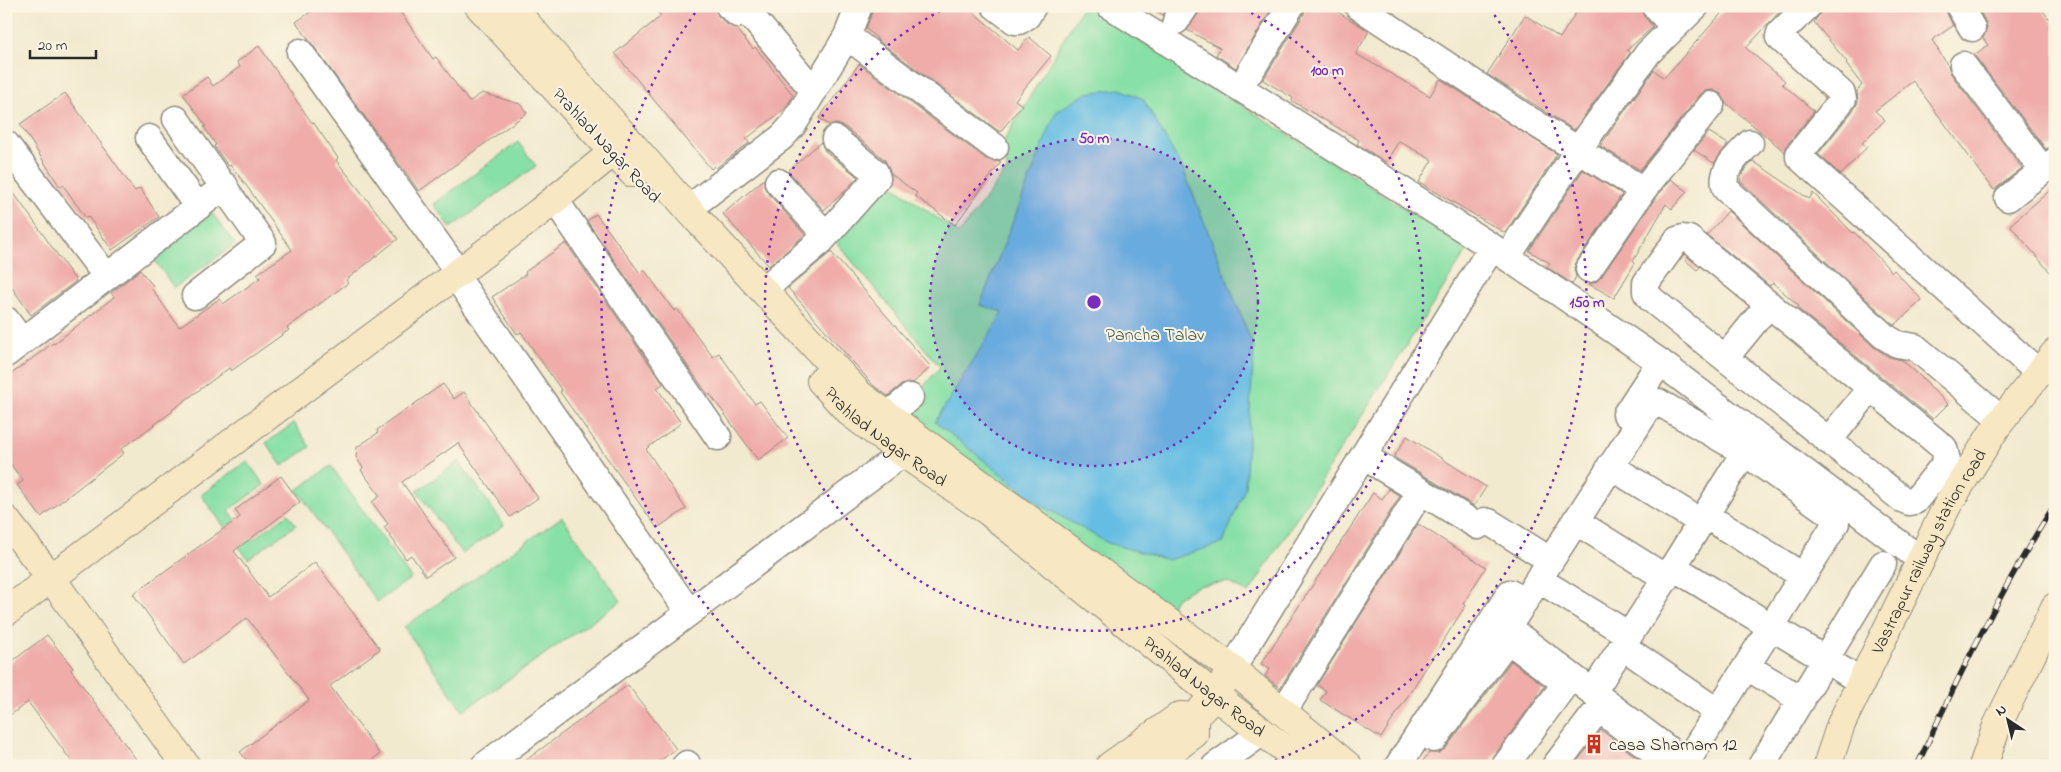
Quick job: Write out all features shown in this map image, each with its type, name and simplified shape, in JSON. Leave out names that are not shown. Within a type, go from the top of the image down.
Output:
[{"type":"street","name":"Prahlad Nagar Road","points":[[479,6],[621,146],[848,410],[912,446],[989,512],[1215,696],[1307,766]]},
{"type":"street","points":[[511,6],[621,146],[688,209],[860,395],[888,415],[912,446],[1232,669],[1348,766]]},
{"type":"street","points":[[688,209],[782,137],[793,125],[847,36],[859,6]]},
{"type":"street","points":[[995,6],[1019,21],[1026,16],[1032,6]]},
{"type":"street","points":[[1110,6],[1500,252],[1660,362],[1746,436],[1835,517],[1836,523],[1718,712],[1688,764],[1508,627],[1653,401],[1746,436],[1921,560]]},
{"type":"street","points":[[1250,72],[1291,6]]},
{"type":"street","points":[[1358,6],[1578,150],[1643,190]]},
{"type":"street","points":[[1656,6],[1674,27]]},
{"type":"street","points":[[1151,766],[1194,734],[1194,717],[1215,696],[1363,456],[1500,252],[1578,150],[1648,53],[1696,6]]},
{"type":"street","points":[[1808,6],[1780,33],[1779,37],[1842,94],[1844,99],[1799,154],[1799,157],[2047,363]]},
{"type":"street","points":[[745,9],[814,91]]},
{"type":"street","points":[[847,36],[995,147]]},
{"type":"street","points":[[300,52],[689,612]]},
{"type":"street","points":[[1963,66],[2049,166],[2008,198]]},
{"type":"street","points":[[1589,268],[1643,190],[1711,105]]},
{"type":"street","points":[[176,119],[225,186],[263,243],[196,296]]},
{"type":"street","points":[[149,138],[198,207]]},
{"type":"street","points":[[763,290],[826,235],[877,178],[875,172],[835,139]]},
{"type":"street","points":[[1750,143],[1730,165],[1724,175],[1726,189],[1884,336],[1897,344],[1915,347],[2002,420]]},
{"type":"street","points":[[6,144],[106,277]]},
{"type":"street","points":[[6,612],[555,200],[621,146]]},
{"type":"street","points":[[778,182],[826,235]]},
{"type":"street","points":[[6,320],[14,348],[225,186]]},
{"type":"street","points":[[555,200],[718,437]]},
{"type":"street","points":[[1689,239],[1769,304],[1944,448],[1947,461],[1915,501],[1902,500],[1725,358],[1651,299],[1646,292],[1646,283],[1677,240],[1689,239]]},
{"type":"street","points":[[1725,358],[1769,304]]},
{"type":"street","points":[[1398,766],[1660,362]]},
{"type":"street","name":"Vastrapur railway station road","points":[[1827,766],[1841,724],[1948,504],[2002,420],[2047,363]]},
{"type":"street","points":[[1593,692],[1703,519],[1746,436],[1762,388]]},
{"type":"street","points":[[1828,441],[1871,388]]},
{"type":"street","points":[[888,415],[910,398]]},
{"type":"street","points":[[484,766],[912,446]]},
{"type":"street","points":[[1363,456],[1478,526],[1489,522],[1537,552]]},
{"type":"street","points":[[1610,466],[1804,576]]},
{"type":"street","points":[[1283,712],[1421,491]]},
{"type":"street","points":[[6,520],[51,578],[186,766]]},
{"type":"street","points":[[1575,521],[1772,628],[1862,682]]},
{"type":"street","points":[[1761,766],[1883,564]]},
{"type":"street","points":[[1538,579],[1626,641],[1718,712]]},
{"type":"street","points":[[1983,766],[1997,726],[2055,607]]},
{"type":"street","points":[[1414,766],[1503,646],[1512,643],[1559,678],[1563,687],[1504,766]]},
{"type":"street","points":[[1747,667],[1802,700]]},
{"type":"street","points":[[1555,766],[1593,716],[1601,714],[1607,715],[1652,750],[1656,757],[1654,766]]},
{"type":"street","points":[[1110,766],[1180,716],[1194,717]]},
{"type":"street","points":[[1215,766],[1263,732]]},
{"type":"green space","name":"Pancha Talav","points":[[1083,6],[1086,6],[1468,249],[1249,593],[1227,582],[1198,586],[1177,597],[1161,624],[897,418],[940,367],[827,231],[876,173],[959,234],[1007,169],[1004,141]]},
{"type":"green space","points":[[518,142],[536,166],[451,228],[434,204]]},
{"type":"green space","points":[[212,213],[235,244],[174,288],[152,256]]},
{"type":"green space","points":[[294,423],[310,447],[282,466],[266,443]]},
{"type":"green space","points":[[247,461],[264,485],[229,510],[251,541],[288,514],[296,525],[248,559],[201,495]]},
{"type":"green space","points":[[459,461],[504,525],[462,554],[417,491]]},
{"type":"green space","points":[[331,466],[411,578],[377,602],[297,490]]},
{"type":"green space","points":[[562,517],[621,601],[463,711],[404,627]]},
{"type":"water","points":[[1120,89],[1143,99],[1183,169],[1254,348],[1245,488],[1223,543],[1168,560],[1108,543],[1039,504],[935,422],[1003,312],[980,305],[1056,112],[1087,93]]},
{"type":"building","points":[[319,6],[396,6],[433,59],[436,57],[469,102],[482,93],[520,104],[527,113],[419,191],[296,22]]},
{"type":"building","points":[[653,6],[714,6],[719,17],[728,25],[737,29],[753,49],[755,47],[793,95],[786,108],[746,139],[749,143],[716,168],[714,166],[711,169],[615,53],[661,16]]},
{"type":"building","points":[[874,6],[966,6],[1018,50],[1029,37],[1051,56],[1015,100],[1022,105],[1000,132],[877,40],[866,29]]},
{"type":"building","points":[[1148,6],[1168,6],[1163,15]]},
{"type":"building","points":[[1201,6],[1273,6],[1236,68],[1216,55],[1220,48],[1187,30]]},
{"type":"building","points":[[1306,6],[1328,6],[1369,31],[1356,54],[1430,96],[1440,79],[1557,154],[1505,233],[1419,182],[1432,160],[1399,141],[1386,162],[1357,144],[1359,140],[1292,101],[1293,98],[1263,80],[1304,14]]},
{"type":"building","points":[[1580,6],[1640,6],[1644,16],[1653,27],[1627,50],[1630,53],[1574,130],[1487,74],[1525,15],[1560,38]]},
{"type":"building","points":[[1728,6],[1785,6],[1746,48],[1785,81],[1782,84],[1814,111],[1787,145],[1785,152],[1725,102],[1721,94],[1713,90],[1705,91],[1699,96],[1640,170],[1600,146],[1654,70],[1664,78]]},
{"type":"building","points":[[1823,6],[1944,6],[1953,26],[1932,40],[1951,74],[2022,168],[1994,190],[1913,81],[1875,111],[1885,120],[1862,143],[1867,147],[1841,175],[1818,154],[1855,108],[1858,102],[1857,91],[1862,85],[1846,64],[1847,62],[1814,22],[1822,11]]},
{"type":"building","points":[[1977,6],[2039,6],[2055,26],[2055,145],[2046,149],[1974,55],[1988,45],[1983,38],[1987,28]]},
{"type":"building","points":[[259,46],[338,158],[336,160],[398,239],[346,280],[348,283],[287,328],[289,330],[231,371],[229,368],[172,410],[121,449],[124,453],[41,517],[17,485],[23,481],[6,458],[6,378],[54,344],[114,297],[111,293],[140,270],[154,287],[152,289],[179,327],[219,299],[223,304],[260,278],[257,274],[292,250],[243,181],[230,165],[228,166],[214,146],[216,145],[204,127],[206,126],[183,94],[207,77],[213,86],[240,67],[237,62]]},
{"type":"building","points":[[859,64],[986,159],[1001,162],[955,225],[915,196],[917,193],[891,174],[885,160],[845,127],[837,124],[829,125],[819,118]]},
{"type":"building","points":[[65,93],[135,191],[140,188],[159,217],[112,250],[63,185],[60,187],[20,124]]},
{"type":"building","points":[[1709,132],[1728,144],[1714,163],[1694,150]]},
{"type":"building","points":[[821,142],[825,151],[858,177],[824,210],[788,171]]},
{"type":"building","points":[[1753,161],[1809,199],[1813,193],[1892,272],[1894,270],[1922,300],[1895,325],[1893,324],[1740,181],[1743,172]]},
{"type":"building","points":[[1583,170],[1622,194],[1577,261],[1574,268],[1576,277],[1572,284],[1547,267],[1550,263],[1529,251]]},
{"type":"building","points":[[764,179],[764,186],[767,192],[805,235],[769,266],[723,214]]},
{"type":"building","points":[[1671,179],[1687,191],[1672,209],[1666,204],[1614,298],[1589,284],[1596,282],[1601,277]]},
{"type":"building","points":[[6,182],[76,281],[31,315],[6,279]]},
{"type":"building","points":[[2055,186],[2055,278],[2010,225]]},
{"type":"building","points":[[1728,211],[1874,347],[1889,357],[1902,360],[1948,404],[1933,419],[1797,308],[1799,306],[1773,283],[1770,286],[1707,235]]},
{"type":"building","points":[[596,214],[640,273],[644,269],[674,311],[677,309],[713,357],[719,353],[755,404],[760,401],[788,438],[758,460],[710,394],[708,395],[587,221]]},
{"type":"building","points":[[566,243],[663,384],[657,388],[681,423],[646,449],[686,509],[657,528],[560,392],[562,391],[521,332],[517,334],[492,297]]},
{"type":"building","points":[[831,252],[931,367],[914,382],[901,385],[888,396],[874,386],[788,288]]},
{"type":"building","points":[[1688,257],[1700,267],[1697,270],[1685,260]]},
{"type":"building","points":[[443,384],[454,399],[464,392],[538,498],[510,517],[458,443],[402,482],[454,557],[426,576],[411,555],[406,559],[384,527],[388,524],[372,502],[380,496],[361,470],[363,468],[356,457],[357,447],[378,433],[377,430]]},
{"type":"building","points":[[1407,436],[1486,487],[1474,506],[1394,457]]},
{"type":"building","points":[[281,476],[300,502],[234,551],[268,597],[315,562],[380,649],[330,686],[380,754],[364,766],[251,766],[240,752],[309,700],[247,618],[184,664],[133,594],[240,517],[235,510]]},
{"type":"building","points":[[1389,489],[1400,496],[1280,688],[1265,676],[1270,669],[1261,664],[1373,493],[1382,499]]},
{"type":"building","points":[[1418,524],[1486,567],[1463,604],[1466,605],[1381,738],[1320,700],[1326,691],[1317,685]]},
{"type":"building","points":[[47,635],[73,668],[71,670],[141,766],[75,766],[28,702],[6,718],[6,666]]},
{"type":"building","points":[[1511,661],[1545,686],[1493,757],[1490,766],[1419,766],[1429,753],[1439,753],[1446,748]]},
{"type":"building","points":[[628,685],[676,749],[653,766],[518,766]]},
{"type":"building","name":"casa Sharnam 12","points":[[1601,730],[1639,759],[1638,766],[1574,766]]},
{"type":"railway","points":[[1917,766],[1982,632],[2017,567],[2055,504]]},
{"type":"place","name":"casa Sharnam 12","points":[[1594,744]]}]
